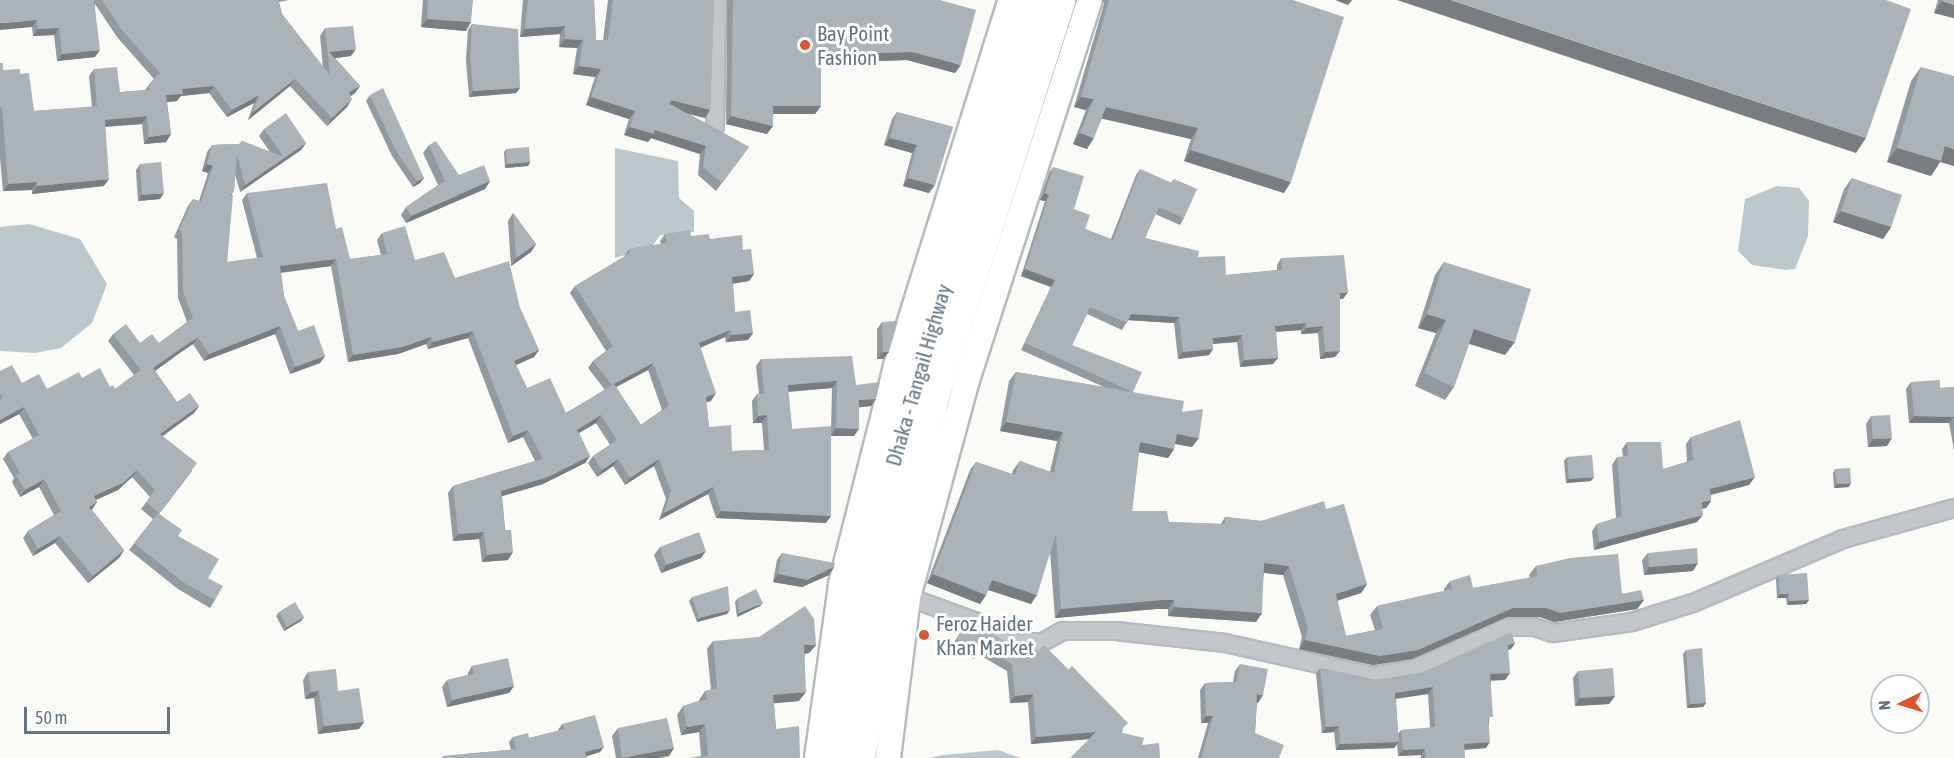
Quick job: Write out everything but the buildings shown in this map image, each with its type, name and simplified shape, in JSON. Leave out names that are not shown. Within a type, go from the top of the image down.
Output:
[{"type":"highway","name":"Dhaka - Tangail Highway","points":[[833,758],[868,558],[911,388],[1038,0]]},
{"type":"highway","name":"Dhaka - Tangail Highway","points":[[860,758],[888,591],[934,396],[1060,0]]},
{"type":"main road","points":[[817,758],[841,584],[887,401],[1011,0]]},
{"type":"main road","points":[[888,758],[909,597],[967,380],[1090,0]]},
{"type":"street","points":[[715,128],[717,0]]},
{"type":"street","points":[[909,597],[979,623],[1011,643],[1042,642],[1063,631],[1116,630],[1225,643],[1373,676],[1415,669],[1507,627],[1534,627],[1553,633],[1632,622],[1693,603],[1844,539],[1954,508]]},
{"type":"shaded area","points":[[615,148],[678,161],[679,198],[694,211],[694,232],[660,235],[652,247],[615,258]]},
{"type":"shaded area","points":[[1777,186],[1799,188],[1809,201],[1808,236],[1795,269],[1786,270],[1752,265],[1738,251],[1745,199]]},
{"type":"shaded area","points":[[29,224],[80,239],[107,284],[92,323],[61,348],[35,353],[0,351],[0,227]]},
{"type":"shaded area","points":[[998,750],[1021,758],[927,758],[943,755]]},
{"type":"place","name":"Bay Point Fashion","points":[[805,45]]},
{"type":"place","name":"Feroz Haider Khan Market","points":[[924,635]]}]
